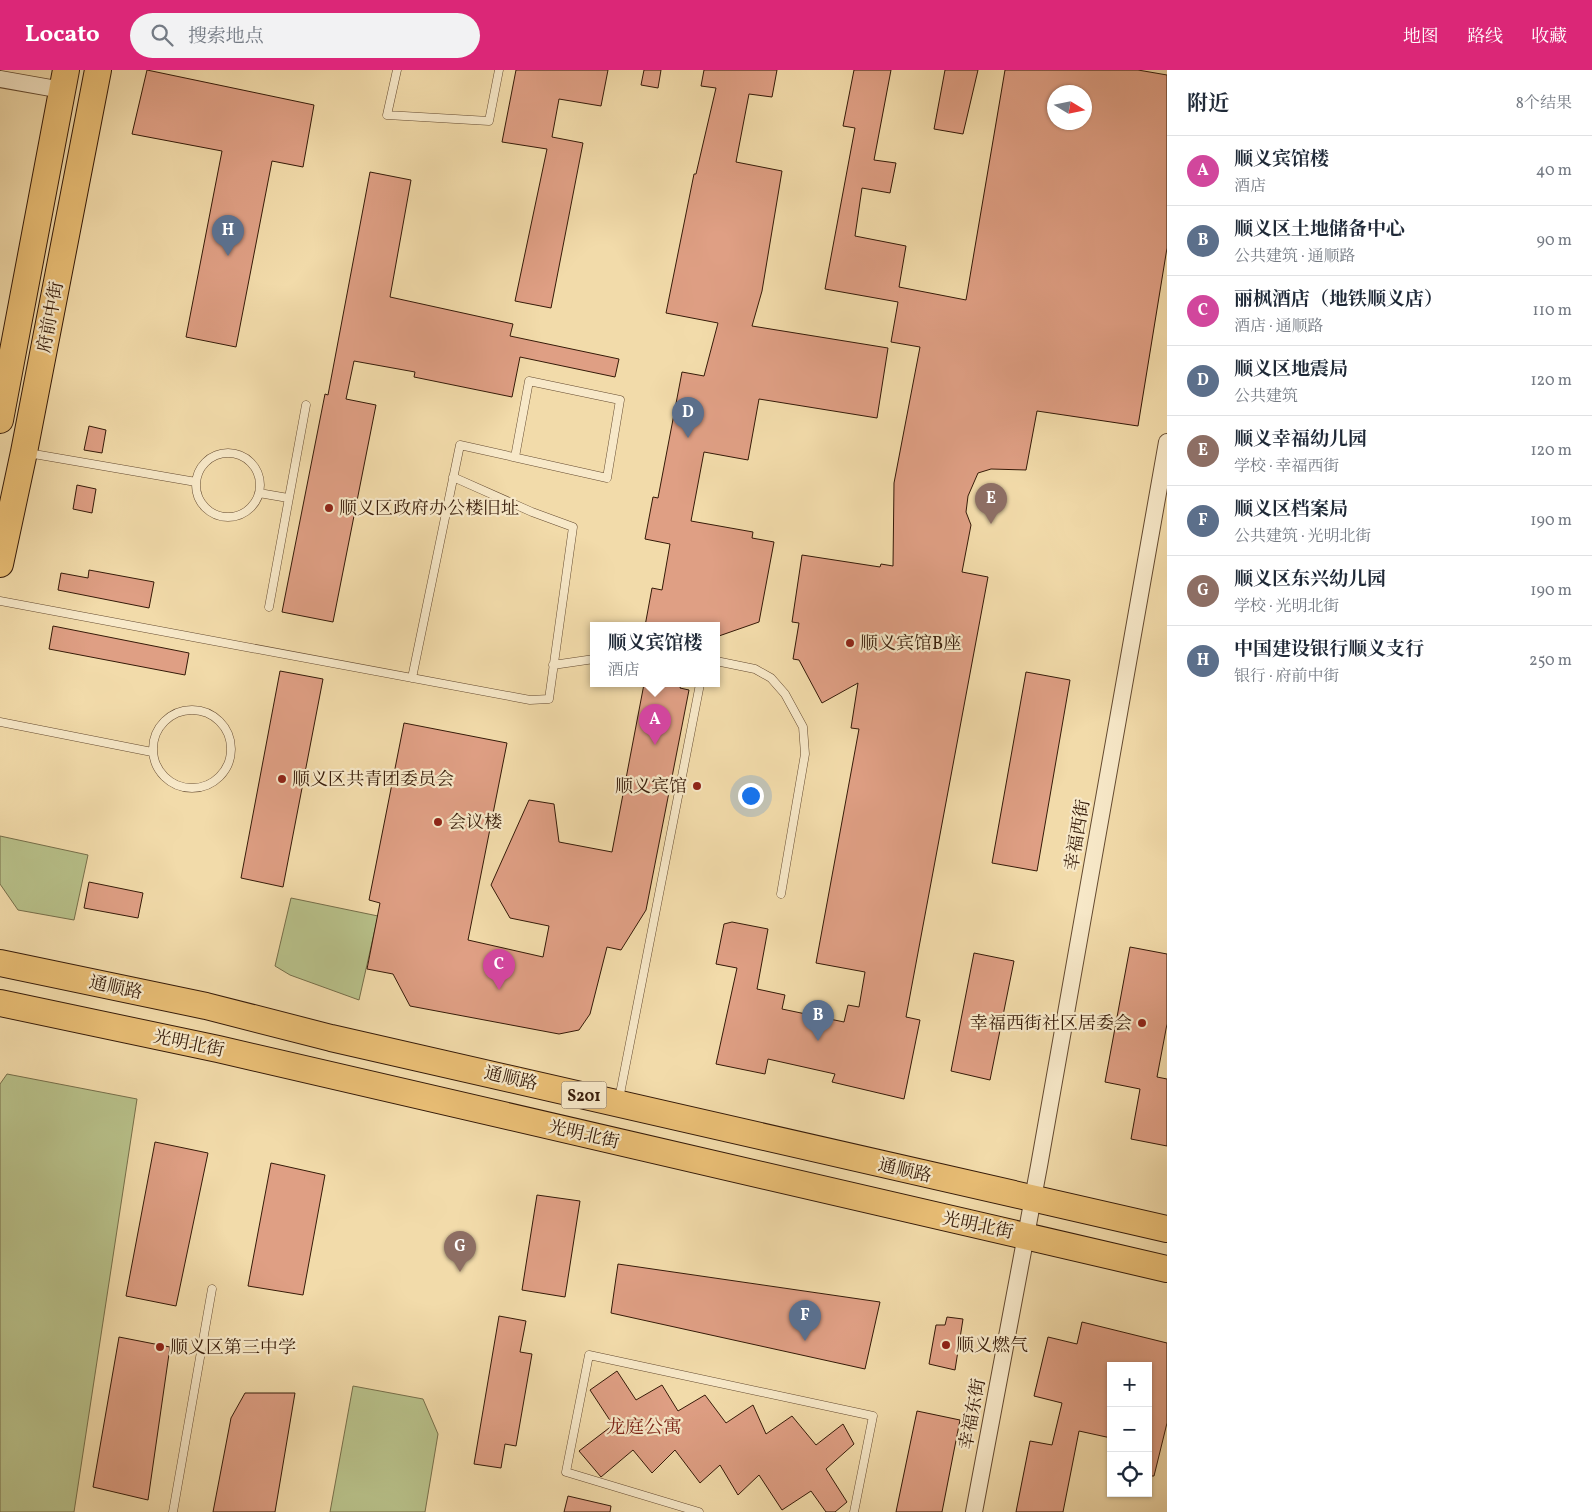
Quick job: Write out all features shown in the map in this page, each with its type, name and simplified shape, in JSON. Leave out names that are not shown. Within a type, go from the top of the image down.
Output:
[{"type":"main road","name":"府前中街","points":[[0,564],[24,452],[98,70]]},
{"type":"main road","name":"府前中街","points":[[0,420],[64,80]]},
{"type":"main road","name":"通顺路","points":[[0,963],[206,1006],[340,1040],[1167,1229]]},
{"type":"main road","name":"光明北街","points":[[0,1003],[218,1049],[1167,1269]]},
{"type":"street","points":[[0,78],[64,80]]},
{"type":"street","name":"幸福西街","points":[[1025,1236],[1041,1156],[1167,445]]},
{"type":"street","name":"幸福东街","points":[[974,1512],[1019,1278],[1025,1236]]},
{"type":"lane","points":[[397,70],[387,115],[489,120],[499,70]]},
{"type":"lane","points":[[412,678],[460,445],[607,478],[620,400],[529,381],[515,457]]},
{"type":"lane","points":[[269,607],[306,405]]},
{"type":"lane","points":[[24,452],[80,464],[196,482]]},
{"type":"lane","points":[[234,453],[243,457],[255,468],[260,483],[259,493],[255,503],[248,511],[238,516],[222,517],[208,510],[201,503],[197,493],[196,482],[204,463],[218,455],[234,453]]},
{"type":"lane","points":[[0,601],[530,700],[549,699],[573,527],[532,512],[453,476]]},
{"type":"lane","points":[[259,493],[288,498]]},
{"type":"lane","points":[[553,665],[590,660]]},
{"type":"lane","points":[[720,662],[755,669],[771,678],[785,694],[802,727],[804,754],[781,894]]},
{"type":"lane","points":[[618,1102],[699,687]]},
{"type":"lane","points":[[186,710],[199,710],[211,714],[221,722],[228,733],[231,745],[230,758],[225,770],[216,780],[205,786],[192,788],[179,786],[167,780],[158,770],[152,752],[157,732],[164,722],[174,714],[186,710]]},
{"type":"lane","points":[[0,722],[152,752]]},
{"type":"lane","points":[[174,1512],[212,1288]]},
{"type":"lane","points":[[699,1512],[566,1472],[589,1355],[873,1416],[854,1512]]},
{"type":"green space","points":[[0,836],[88,855],[74,920],[18,910],[0,884]]},
{"type":"green space","points":[[291,898],[378,916],[359,1000],[290,975],[275,966]]},
{"type":"green space","points":[[7,1074],[137,1099],[74,1512],[0,1512],[0,1084]]},
{"type":"green space","points":[[353,1386],[423,1399],[438,1434],[425,1512],[330,1512]]},
{"type":"building","points":[[147,70],[314,105],[303,167],[272,161],[236,347],[186,337],[222,151],[132,134]]},
{"type":"building","points":[[516,70],[608,70],[601,106],[559,99],[552,137],[583,143],[551,308],[515,301],[547,149],[502,142]]},
{"type":"building","points":[[644,70],[661,70],[658,88],[641,85]]},
{"type":"building","points":[[704,70],[777,70],[772,97],[749,94],[736,162],[782,171],[762,291],[752,326],[888,348],[877,418],[759,399],[748,460],[704,452],[691,521],[753,532],[752,538],[774,542],[759,622],[720,636],[720,622],[646,622],[652,588],[662,590],[670,544],[645,539],[653,497],[658,498],[682,372],[704,376],[718,323],[666,313],[694,174],[696,174],[716,88],[701,86]]},
{"type":"building","points":[[854,70],[891,70],[874,160],[896,163],[890,193],[862,188],[855,236],[906,246],[899,287],[966,300],[1005,70],[1138,70],[1167,75],[1167,248],[1138,426],[1037,411],[1026,470],[991,469],[978,473],[968,496],[966,512],[971,525],[962,572],[988,577],[906,1017],[920,1020],[904,1099],[832,1082],[835,1074],[768,1059],[765,1074],[716,1064],[737,968],[716,964],[724,924],[732,922],[768,929],[757,989],[785,995],[782,1009],[844,1022],[848,1005],[859,1007],[865,972],[816,963],[859,729],[851,728],[858,683],[822,703],[799,660],[793,659],[799,623],[792,622],[802,555],[880,567],[881,564],[893,566],[894,483],[920,347],[891,342],[898,302],[825,289],[855,128],[843,126]]},
{"type":"building","points":[[945,70],[978,70],[963,134],[934,129]]},
{"type":"building","points":[[370,172],[411,180],[390,297],[513,324],[510,336],[619,359],[615,377],[520,357],[512,397],[414,377],[415,372],[354,361],[346,399],[376,405],[333,622],[282,612],[325,394],[328,395]]},
{"type":"building","points":[[89,426],[106,430],[102,453],[84,450]]},
{"type":"building","points":[[77,485],[96,489],[92,513],[73,509]]},
{"type":"building","points":[[89,570],[154,582],[149,608],[58,590],[61,573],[88,578]]},
{"type":"building","points":[[53,626],[189,653],[185,675],[49,649]]},
{"type":"building","name":"顺义区共青团委员会","points":[[280,671],[323,679],[283,887],[241,878]]},
{"type":"building","points":[[1026,672],[1070,680],[1037,871],[992,863]]},
{"type":"building","points":[[643,687],[680,687],[689,690],[646,910],[621,950],[607,947],[590,1014],[579,1030],[559,1034],[410,1006],[393,974],[367,969],[380,903],[369,900],[404,723],[507,743],[468,940],[543,957],[549,926],[510,918],[491,885],[529,800],[554,804],[559,842],[612,852]]},
{"type":"building","points":[[89,882],[143,893],[138,918],[84,908]]},
{"type":"building","points":[[1130,947],[1167,954],[1167,1024],[1157,1077],[1167,1079],[1167,1146],[1131,1139],[1140,1089],[1105,1082]]},
{"type":"building","points":[[974,953],[1014,961],[990,1080],[951,1071]]},
{"type":"building","points":[[155,1142],[208,1153],[176,1306],[126,1296]]},
{"type":"building","points":[[271,1163],[325,1175],[303,1295],[248,1286]]},
{"type":"building","points":[[537,1195],[580,1201],[565,1297],[522,1290]]},
{"type":"building","points":[[618,1264],[880,1302],[865,1369],[611,1313]]},
{"type":"building","points":[[499,1316],[526,1321],[520,1352],[532,1354],[516,1446],[505,1444],[501,1468],[474,1464]]},
{"type":"building","name":"顺义燃气","points":[[947,1317],[963,1319],[955,1370],[929,1364],[936,1325],[945,1325]]},
{"type":"building","points":[[1082,1322],[1167,1343],[1167,1423],[1154,1476],[1152,1476],[1152,1362],[1107,1362],[1107,1437],[1079,1431],[1063,1512],[1016,1512],[1030,1441],[1052,1445],[1062,1403],[1034,1396],[1048,1337],[1077,1344]]},
{"type":"building","points":[[119,1337],[170,1347],[148,1500],[93,1487]]},
{"type":"building","points":[[617,1371],[636,1400],[662,1385],[678,1411],[705,1395],[726,1423],[753,1405],[766,1434],[792,1416],[816,1445],[843,1424],[854,1444],[826,1469],[847,1502],[835,1512],[826,1512],[811,1491],[782,1510],[759,1475],[738,1495],[720,1465],[700,1483],[675,1450],[652,1473],[633,1450],[601,1477],[579,1451],[613,1425],[590,1390]]},
{"type":"building","points":[[245,1393],[295,1393],[275,1512],[213,1512],[231,1418]]},
{"type":"building","points":[[917,1411],[960,1420],[942,1512],[896,1512]]},
{"type":"building","points":[[568,1496],[611,1506],[610,1512],[564,1512]]},
{"type":"place","name":"中国建设银行顺义支行","points":[[228,256]]},
{"type":"place","name":"顺义区地震局","points":[[688,438]]},
{"type":"place","name":"顺义区政府办公楼旧址","points":[[329,508]]},
{"type":"place","name":"顺义幸福幼儿园","points":[[991,524]]},
{"type":"place","name":"顺义宾馆B座","points":[[850,643]]},
{"type":"place","name":"顺义宾馆楼","points":[[655,745]]},
{"type":"place","name":"顺义区共青团委员会","points":[[282,779]]},
{"type":"place","name":"顺义宾馆","points":[[697,786]]},
{"type":"place","name":"会议楼","points":[[438,822]]},
{"type":"place","name":"丽枫酒店（地铁顺义店）","points":[[499,990]]},
{"type":"place","name":"幸福西街社区居委会","points":[[1142,1023]]},
{"type":"place","name":"顺义区土地储备中心","points":[[818,1041]]},
{"type":"place","name":"顺义区东兴幼儿园","points":[[460,1272]]},
{"type":"place","name":"顺义区档案局","points":[[805,1341]]},
{"type":"place","name":"顺义燃气","points":[[946,1345]]},
{"type":"place","name":"顺义区第三中学","points":[[160,1347]]},
{"type":"district","name":"龙庭公寓","points":[[644,1426]]}]
